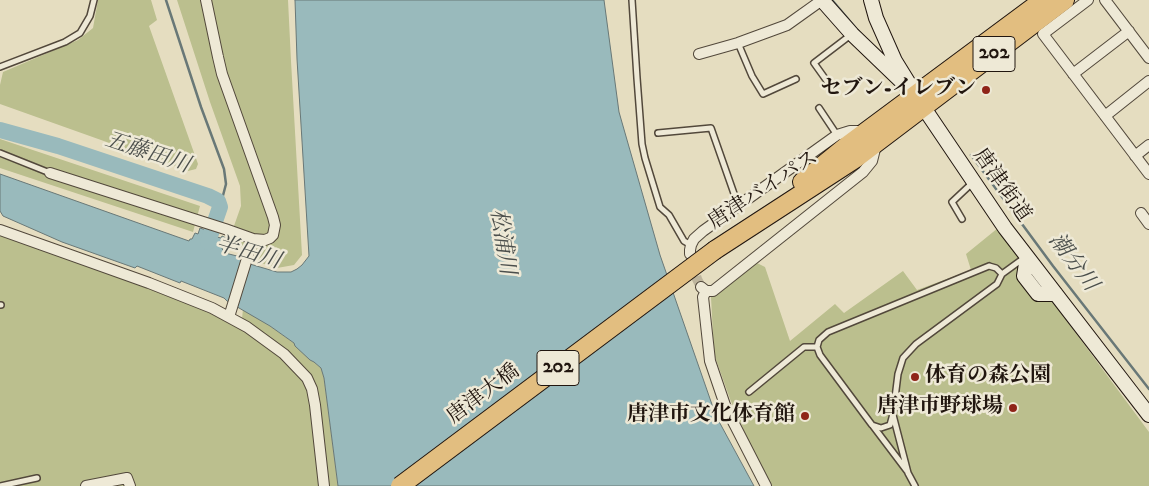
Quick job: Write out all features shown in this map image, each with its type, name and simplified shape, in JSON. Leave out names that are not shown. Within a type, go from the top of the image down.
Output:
[{"type":"highway","name":"唐津バイパス","points":[[920,102],[1043,0]]},
{"type":"highway","name":"唐津バイパス","points":[[715,250],[855,160],[872,137],[1065,0]]},
{"type":"highway","name":"唐津大橋","points":[[400,486],[715,250]]},
{"type":"street","points":[[50,173],[254,239],[265,240],[273,235],[275,225],[273,217],[222,74],[206,0]]},
{"type":"street","points":[[699,54],[738,43],[787,25],[822,0],[852,34],[920,102]]},
{"type":"street","points":[[871,0],[876,18],[895,61],[920,102]]},
{"type":"street","points":[[1088,0],[1043,34],[1149,174]]},
{"type":"street","points":[[1105,0],[1149,58]]},
{"type":"street","points":[[1073,74],[1129,31]]},
{"type":"street","points":[[1105,116],[1149,81]]},
{"type":"street","name":"唐津街道","points":[[920,102],[1005,228],[1149,415]]},
{"type":"street","points":[[691,249],[694,239],[703,231],[837,135],[850,131],[872,137],[872,161],[863,172],[713,290],[703,289],[708,348],[712,368],[726,408],[766,486]]},
{"type":"street","points":[[1135,156],[1149,146]]},
{"type":"street","points":[[1141,213],[1149,224]]},
{"type":"street","points":[[0,230],[149,283],[212,308],[247,327],[271,344],[307,378],[312,390],[324,486]]},
{"type":"street","points":[[229,317],[254,239]]},
{"type":"street","points":[[86,486],[127,478],[130,486]]},
{"type":"lane","points":[[0,67],[65,42],[80,33],[90,16],[94,0]]},
{"type":"lane","points":[[632,0],[642,144],[645,158],[660,207],[669,215],[684,241],[691,249]]},
{"type":"lane","points":[[829,84],[814,63],[852,34]]},
{"type":"lane","points":[[738,43],[752,76],[763,94],[796,79]]},
{"type":"lane","points":[[819,108],[837,135]]},
{"type":"lane","points":[[658,134],[710,128],[738,206]]},
{"type":"lane","points":[[0,153],[50,173]]},
{"type":"lane","points":[[962,219],[952,202],[973,181]]},
{"type":"lane","points":[[872,425],[881,428],[890,425],[898,374],[904,358],[916,344],[997,284],[1002,274],[1027,256]]},
{"type":"lane","points":[[915,486],[908,473],[820,355],[817,347],[819,340],[828,332],[989,266],[996,268],[1002,274]]},
{"type":"lane","points":[[749,392],[804,346],[817,347]]},
{"type":"lane","points":[[893,414],[908,473]]},
{"type":"lane","points":[[0,486],[37,478]]},
{"type":"green space","points":[[98,0],[151,0],[157,20],[149,26],[198,164],[196,169],[188,171],[0,104],[0,85],[3,72],[78,40],[93,28]]},
{"type":"green space","points":[[177,0],[288,0],[302,255],[294,265],[277,268],[252,260],[254,250],[228,243],[241,206],[240,186]]},
{"type":"green space","points":[[0,139],[200,206],[193,232],[0,168]]},
{"type":"green space","name":"体育の森公園","points":[[998,228],[1149,432],[1149,486],[772,486],[751,446],[730,399],[714,354],[711,297],[755,262],[765,267],[790,341],[835,304],[844,313],[903,271],[917,290],[971,270],[966,254]]},
{"type":"green space","points":[[0,235],[211,311],[248,331],[283,356],[310,390],[322,486],[0,486]]},
{"type":"green space","points":[[243,309],[294,343],[310,360],[321,368],[324,378],[338,486],[328,486],[315,388],[242,319]]},
{"type":"water","name":"松浦川","points":[[295,0],[604,0],[619,112],[660,255],[716,416],[754,486],[338,486],[324,378],[321,368],[310,360],[294,343],[224,298],[181,281],[180,283],[137,266],[135,268],[62,242],[3,216],[0,211],[0,174],[189,241],[195,233],[198,234],[200,228],[217,234],[217,237],[221,238],[222,236],[226,238],[222,249],[225,253],[241,257],[243,262],[277,272],[291,272],[297,269],[309,256]]},
{"type":"waterway","points":[[166,0],[201,107],[224,169],[226,184],[220,207]]},
{"type":"waterway","name":"潮分川","points":[[832,0],[860,33]]},
{"type":"waterway","name":"五藤田川","points":[[0,130],[58,146],[218,201],[220,207],[208,242]]},
{"type":"waterway","name":"潮分川","points":[[971,155],[1053,266],[1149,389]]},
{"type":"tunnel","points":[[692,262],[701,287]]},
{"type":"place","name":"セブン-イレブン","points":[[986,90]]},
{"type":"place","name":"体育の森公園","points":[[915,377]]},
{"type":"place","name":"唐津市野球場","points":[[1013,408]]},
{"type":"place","name":"唐津市文化体育館","points":[[805,416]]},
{"type":"water label","name":"半田川","points":[[248,254]]}]
